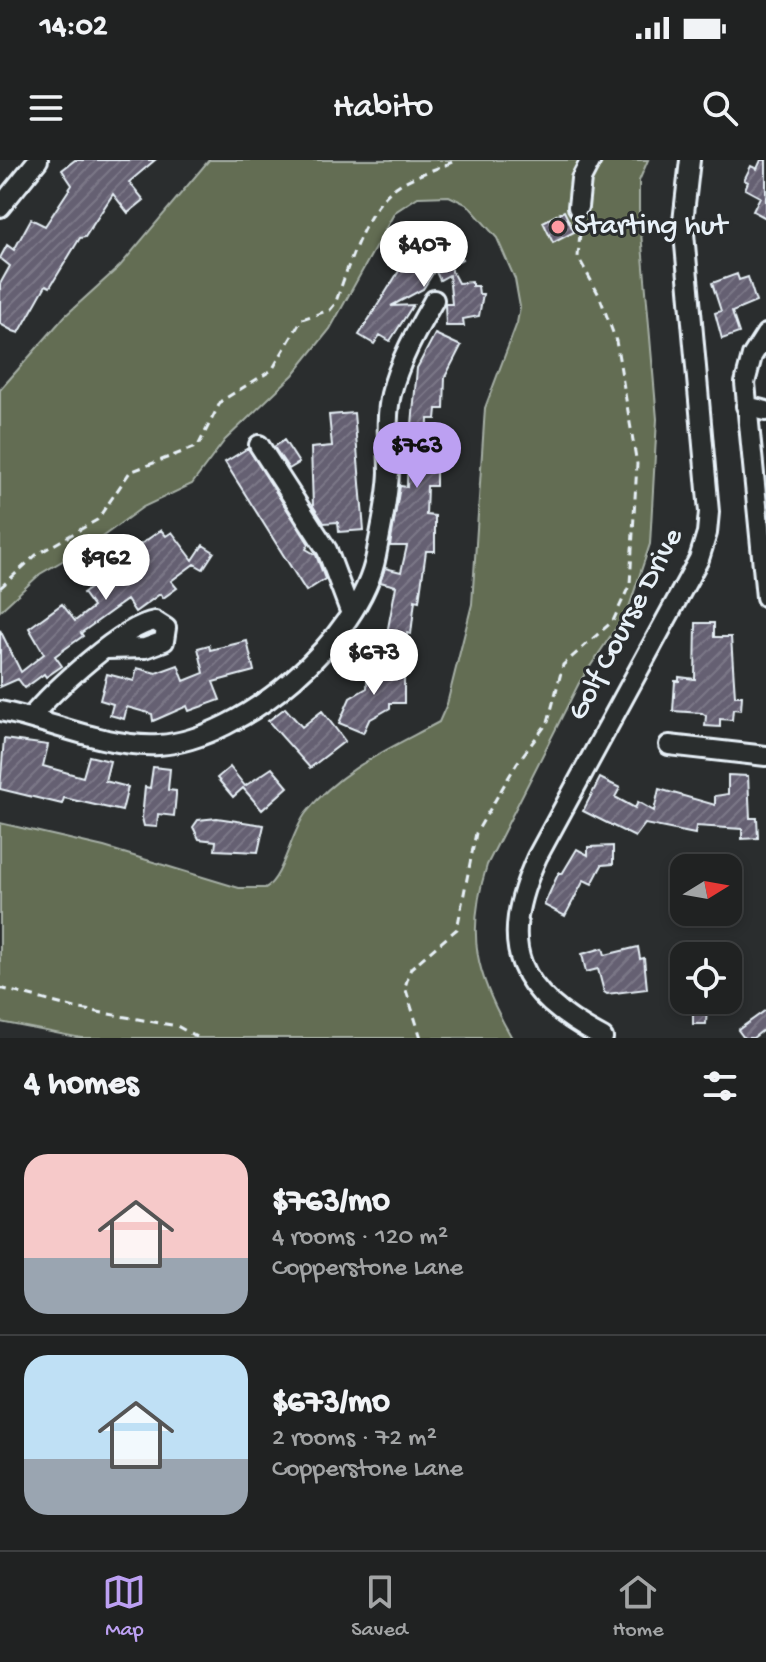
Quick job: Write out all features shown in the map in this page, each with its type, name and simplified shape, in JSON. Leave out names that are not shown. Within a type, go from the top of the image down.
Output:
[{"type":"street","points":[[0,207],[38,160]]},
{"type":"street","points":[[578,207],[581,179],[591,160]]},
{"type":"street","name":"Golf Course Drive","points":[[603,1038],[547,1004],[534,989],[520,952],[516,926],[520,896],[537,857],[699,559],[707,533],[709,512],[683,222],[690,160]]},
{"type":"street","points":[[687,181],[705,160]]},
{"type":"street","points":[[0,711],[123,741],[157,745],[197,738],[237,720],[321,654],[350,611],[375,561],[389,473],[391,393],[434,300]]},
{"type":"street","points":[[766,334],[752,356],[745,383],[766,597]]},
{"type":"street","points":[[746,406],[766,411]]},
{"type":"street","points":[[259,445],[327,550],[350,611]]},
{"type":"street","points":[[31,717],[58,686],[107,649]]},
{"type":"street","points":[[669,745],[766,756]]},
{"type":"path","points":[[0,588],[36,555],[97,520],[130,472],[198,446],[221,401],[272,370],[302,319],[330,310],[335,304],[353,252],[389,195],[400,184],[457,160]]},
{"type":"path","points":[[421,1038],[405,987],[411,968],[457,929],[476,833],[517,763],[548,722],[563,665],[613,621],[630,584],[637,464],[616,341],[599,295],[578,257],[583,228],[578,207]]},
{"type":"path","points":[[0,988],[75,1008],[177,1026],[199,1038]]},
{"type":"green space","points":[[209,160],[648,160],[639,181],[639,209],[657,419],[650,544],[628,610],[579,683],[487,865],[480,890],[476,934],[482,974],[512,1038],[81,1038],[0,1022],[0,823],[104,847],[239,888],[265,888],[277,875],[306,813],[334,784],[367,761],[439,722],[447,704],[472,604],[485,408],[517,323],[520,307],[515,279],[497,238],[468,205],[449,196],[418,197],[395,212],[330,329],[293,375],[225,440],[192,484],[143,507],[95,542],[40,574],[0,611],[0,390],[65,316],[120,266]]},
{"type":"building","points":[[75,160],[155,160],[129,182],[144,200],[128,213],[113,194],[85,237],[80,238],[50,287],[46,285],[19,333],[13,331],[0,324],[0,284],[10,266],[0,258],[7,245],[14,250],[31,219],[45,226],[72,185],[62,170]]},
{"type":"building","points":[[761,160],[766,160],[766,218],[753,211],[760,197],[745,189],[748,182],[744,180],[751,166],[757,169]]},
{"type":"building","name":"Starting hut","points":[[564,211],[574,232],[553,243],[543,222]]},
{"type":"building","points":[[447,230],[462,259],[449,266],[458,283],[472,282],[472,286],[478,286],[479,294],[483,294],[479,316],[463,319],[464,326],[446,326],[445,304],[452,304],[449,275],[440,280],[435,270],[423,289],[391,306],[413,305],[390,341],[380,335],[374,344],[359,335],[409,255],[407,251]]},
{"type":"building","points":[[737,274],[739,280],[748,277],[756,302],[732,312],[739,333],[722,339],[715,313],[721,311],[712,283]]},
{"type":"building","points":[[435,334],[461,346],[445,377],[444,409],[437,409],[436,419],[428,419],[427,451],[436,451],[436,486],[427,486],[426,515],[435,516],[435,551],[426,551],[419,601],[415,600],[411,634],[407,633],[404,649],[385,644],[396,586],[380,582],[385,568],[401,572],[407,546],[390,546],[400,486],[407,487],[408,440],[400,440],[400,425],[412,425],[417,368]]},
{"type":"building","points":[[354,413],[364,530],[339,532],[338,522],[324,523],[313,506],[311,448],[332,446],[329,415]]},
{"type":"building","points":[[284,440],[299,463],[289,469],[274,447]]},
{"type":"building","points":[[248,448],[309,544],[306,549],[316,555],[325,579],[306,591],[225,462]]},
{"type":"building","points":[[161,530],[166,536],[172,532],[193,560],[203,545],[214,552],[203,569],[194,564],[171,581],[177,588],[163,598],[160,594],[135,612],[127,600],[81,633],[83,636],[55,656],[62,666],[46,677],[44,674],[25,688],[18,679],[0,687],[0,630],[21,672],[44,654],[29,628],[62,604],[75,621],[93,607],[83,593],[110,575],[105,569]]},
{"type":"building","points":[[696,623],[714,623],[714,637],[731,637],[735,696],[742,696],[741,710],[733,709],[732,720],[720,719],[720,727],[705,726],[706,716],[702,713],[673,711],[675,681],[679,681],[679,677],[695,679]]},
{"type":"building","points":[[247,641],[254,671],[213,682],[220,700],[189,711],[187,706],[153,721],[152,714],[127,707],[124,719],[110,715],[113,704],[100,700],[107,674],[134,681],[137,668],[156,673],[178,665],[184,681],[204,673],[198,648],[209,645],[210,650]]},
{"type":"building","points":[[368,662],[390,662],[390,678],[404,678],[404,703],[390,703],[390,708],[369,720],[363,733],[339,723],[350,698],[367,688]]},
{"type":"building","points":[[285,708],[302,727],[322,711],[345,741],[310,768],[268,721]]},
{"type":"building","points":[[4,739],[48,745],[43,766],[83,777],[89,756],[110,761],[105,781],[128,787],[122,811],[64,798],[62,804],[0,789]]},
{"type":"building","points":[[153,767],[170,769],[168,790],[176,791],[174,816],[158,814],[157,827],[144,826],[142,818],[145,787],[150,788]]},
{"type":"building","points":[[230,767],[245,786],[272,768],[288,787],[262,810],[243,788],[233,797],[217,778]]},
{"type":"building","points":[[728,775],[748,776],[750,818],[757,818],[758,838],[742,839],[742,829],[696,826],[695,834],[645,824],[635,837],[583,811],[600,778],[620,788],[615,797],[635,808],[638,802],[654,811],[659,789],[715,805],[715,796],[728,794]]},
{"type":"building","points":[[217,818],[264,825],[258,852],[215,850],[216,841],[199,839],[193,827],[198,820]]},
{"type":"building","points":[[613,846],[613,864],[602,865],[592,884],[584,880],[565,916],[544,905],[559,872],[562,874],[577,849],[588,855],[588,847]]},
{"type":"building","points":[[638,947],[640,959],[644,958],[647,989],[607,994],[598,969],[586,972],[582,954],[603,948],[605,955]]},
{"type":"building","points":[[766,1010],[766,1028],[753,1038],[744,1038],[738,1030]]},
{"type":"building","points":[[693,1014],[707,1014],[706,1024],[693,1024]]},
{"type":"place","name":"Starting hut","points":[[558,227]]}]
